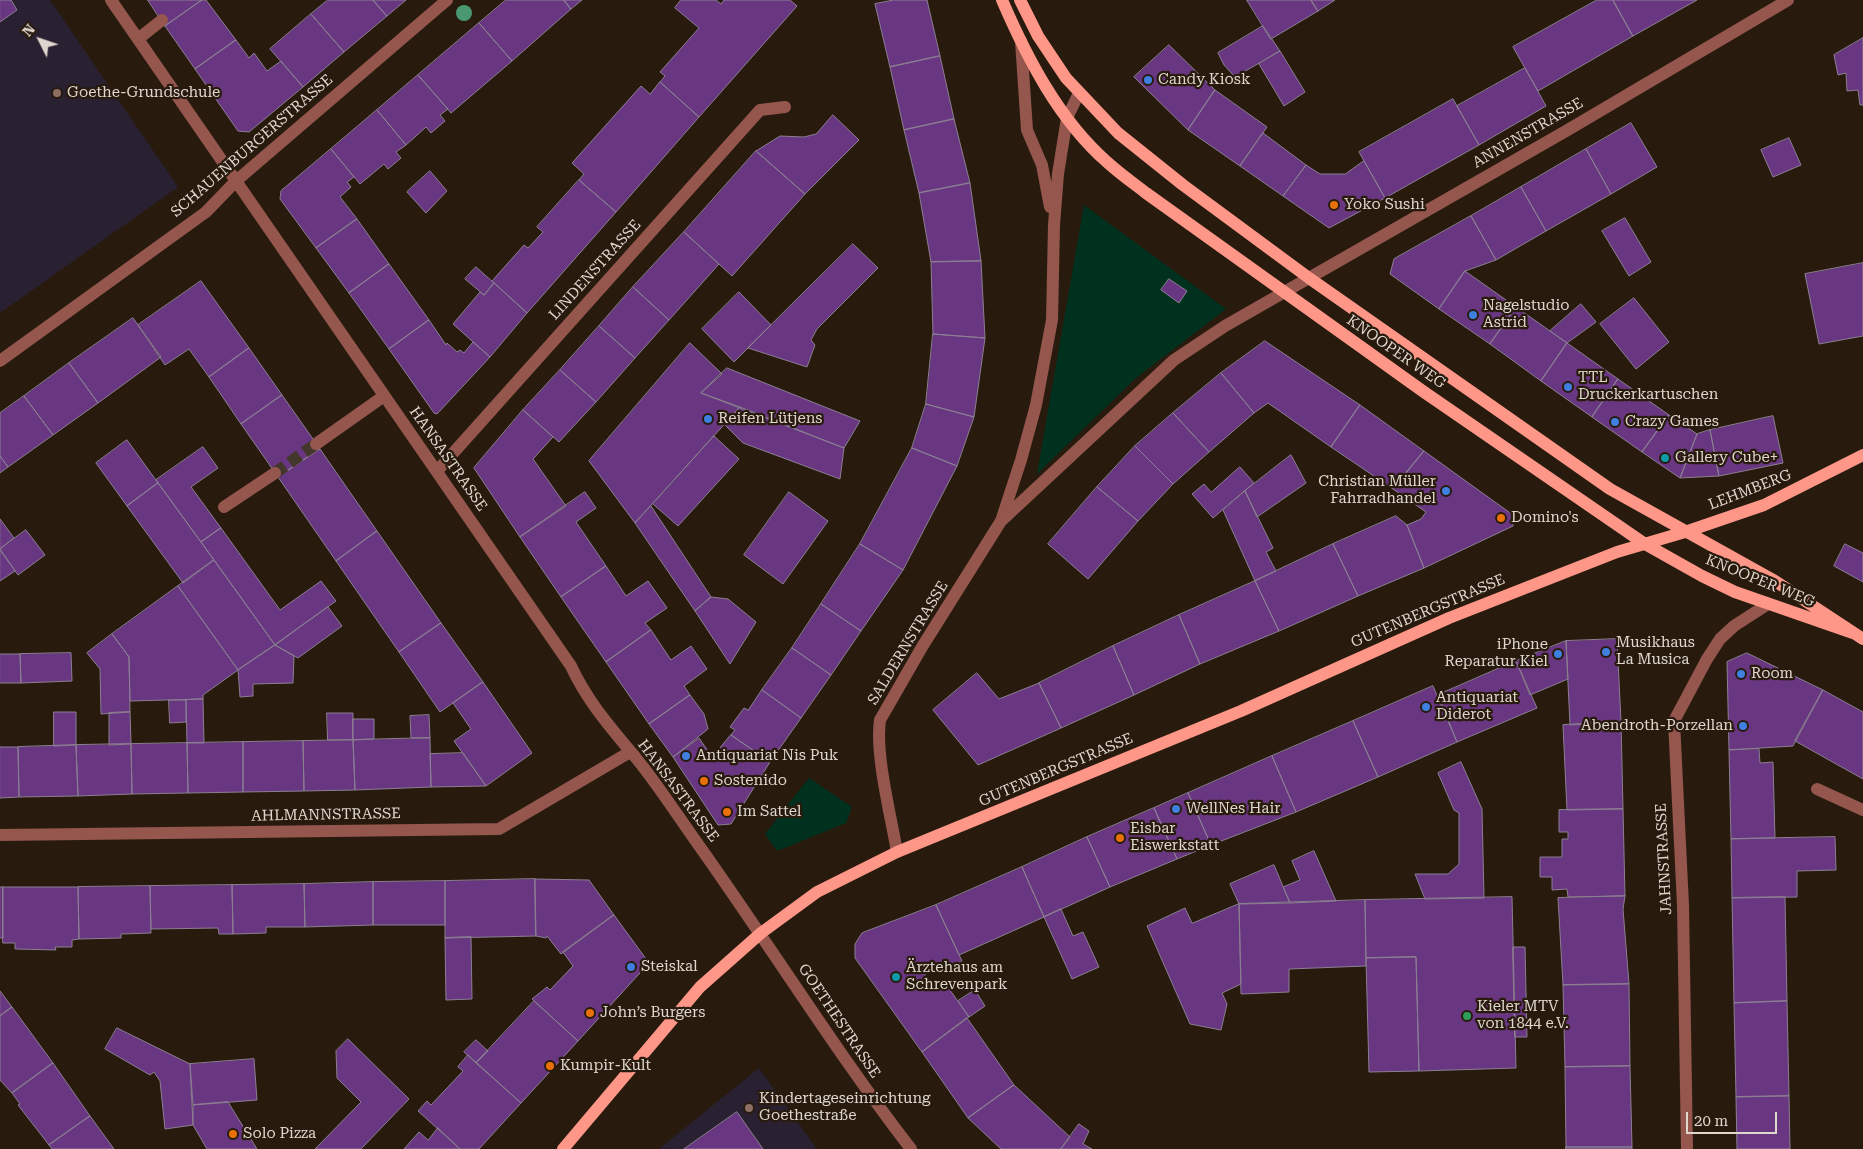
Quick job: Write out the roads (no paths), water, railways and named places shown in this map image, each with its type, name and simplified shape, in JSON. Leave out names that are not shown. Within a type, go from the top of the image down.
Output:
[{"type":"main road","name":"KNOOPER WEG","points":[[1002,0],[1021,41],[1067,118],[1106,161],[1424,392],[1645,544],[1702,576],[1768,604],[1858,636]]},
{"type":"main road","name":"KNOOPER WEG","points":[[1020,0],[1050,55],[1080,93],[1118,133],[1142,154],[1309,278],[1610,489],[1775,581],[1858,636]]},
{"type":"main road","name":"LEHMBERG","points":[[1645,544],[1764,505],[1863,455]]},
{"type":"main road","name":"GUTENBERGSTRASSE","points":[[563,1149],[700,987],[761,933],[817,892],[897,852],[1241,711],[1449,618],[1583,564],[1645,544]]},
{"type":"street","name":"HANSASTRASSE","points":[[111,0],[384,396],[438,470],[571,666],[582,689],[761,933]]},
{"type":"street","name":"SCHAUENBURGERSTRASSE","points":[[0,361],[206,212],[236,181],[447,0]]},
{"type":"street","name":"ANNENSTRASSE","points":[[1284,292],[1788,0]]},
{"type":"street","points":[[138,39],[162,20]]},
{"type":"street","name":"SALDERNSTRASSE","points":[[1021,41],[1027,130],[1042,165],[1054,225]]},
{"type":"street","name":"SALDERNSTRASSE","points":[[1001,521],[1036,405],[1044,364],[1052,320],[1054,225],[1058,174],[1067,118],[1080,93]]},
{"type":"street","name":"LINDENSTRASSE","points":[[438,470],[760,110],[785,107]]},
{"type":"street","name":"SALDERNSTRASSE","points":[[897,852],[878,732],[880,720],[922,647],[1001,521],[1174,360],[1225,326],[1284,292]]},
{"type":"street","points":[[316,444],[384,396]]},
{"type":"street","points":[[224,507],[275,473]]},
{"type":"street","name":"JAHNSTRASSE","points":[[1686,1149],[1683,905],[1674,721],[1707,659],[1720,640],[1734,626],[1768,604]]},
{"type":"street","name":"AHLMANNSTRASSE","points":[[0,835],[499,830],[630,752]]},
{"type":"street","points":[[1816,789],[1863,810]]},
{"type":"street","name":"GOETHESTRASSE","points":[[761,933],[808,1006],[910,1149]]},
{"type":"tunnel","points":[[275,473],[316,444]]},
{"type":"place","name":"Candy Kiosk","points":[[1148,80]]},
{"type":"place","name":"Goethe-Grundschule","points":[[57,93]]},
{"type":"place","name":"Yoko Sushi","points":[[1334,205]]},
{"type":"place","name":"Nagelstudio Astrid","points":[[1473,315]]},
{"type":"place","name":"TTL Druckerkartuschen","points":[[1568,387]]},
{"type":"place","name":"Reifen Lütjens","points":[[708,419]]},
{"type":"place","name":"Crazy Games","points":[[1615,422]]},
{"type":"place","name":"Gallery Cube+","points":[[1665,458]]},
{"type":"place","name":"Christian Müller Fahrradhandel","points":[[1446,491]]},
{"type":"place","name":"Domino's","points":[[1501,518]]},
{"type":"place","name":"Musikhaus La Musica","points":[[1606,652]]},
{"type":"place","name":"iPhone Reparatur Kiel","points":[[1558,654]]},
{"type":"place","name":"Room","points":[[1741,674]]},
{"type":"place","name":"Antiquariat Diderot","points":[[1426,707]]},
{"type":"place","name":"Abendroth-Porzellan","points":[[1743,726]]},
{"type":"place","name":"Antiquariat Nis Puk","points":[[686,756]]},
{"type":"place","name":"Sostenido","points":[[704,781]]},
{"type":"place","name":"WellNes Hair","points":[[1176,809]]},
{"type":"place","name":"Im Sattel","points":[[727,812]]},
{"type":"place","name":"Eisbar Eiswerkstatt","points":[[1120,838]]},
{"type":"place","name":"Steiskal","points":[[631,967]]},
{"type":"place","name":"Ärztehaus am Schrevenpark","points":[[896,977]]},
{"type":"place","name":"John’s Burgers","points":[[590,1013]]},
{"type":"place","name":"Kieler MTV von 1844 e.V.","points":[[1467,1016]]},
{"type":"place","name":"Kumpir-Kult","points":[[550,1066]]},
{"type":"place","name":"Kindertageseinrichtung Goethestraße","points":[[749,1108]]},
{"type":"place","name":"Solo Pizza","points":[[233,1134]]}]
